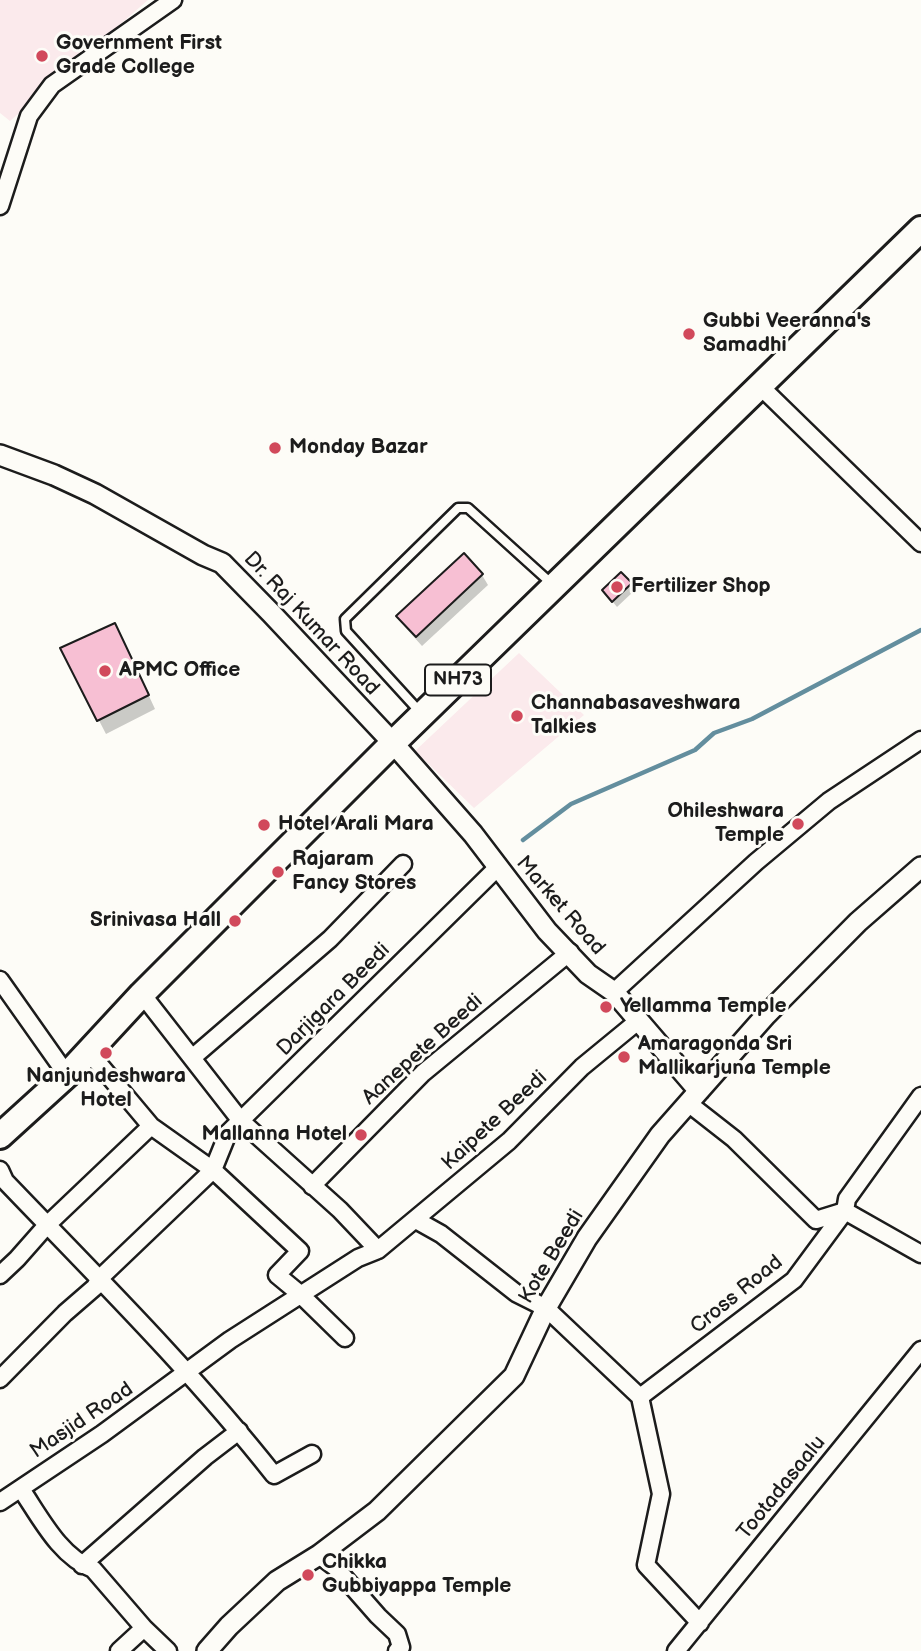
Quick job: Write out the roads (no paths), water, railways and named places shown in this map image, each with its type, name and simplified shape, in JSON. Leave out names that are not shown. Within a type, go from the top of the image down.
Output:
[{"type":"main road","name":"NH73","points":[[0,1136],[67,1075],[142,994],[422,714],[921,229]]},
{"type":"street","points":[[0,206],[29,116],[52,85],[173,0]]},
{"type":"street","points":[[760,386],[921,543]]},
{"type":"street","name":"Dr. Raj Kumar Road","points":[[0,455],[95,494],[222,563],[393,743]]},
{"type":"street","points":[[614,992],[756,862],[829,800],[921,740]]},
{"type":"street","name":"Market Road","points":[[393,743],[473,834],[547,931],[570,952],[588,974],[614,992],[694,1097]]},
{"type":"street","points":[[192,1058],[330,939],[403,864]]},
{"type":"street","name":"Kote Beedi","points":[[207,1651],[229,1626],[277,1581],[319,1555],[377,1511],[514,1376],[546,1308],[587,1238],[660,1135],[766,1015],[848,932],[921,867]]},
{"type":"street","name":"Darjigara Beedi","points":[[213,1170],[228,1133],[310,1048],[497,868]]},
{"type":"street","name":"Aanepete Beedi","points":[[312,1186],[423,1073],[570,952]]},
{"type":"street","points":[[0,979],[67,1075]]},
{"type":"street","points":[[142,994],[241,1121],[340,1210],[378,1250]]},
{"type":"street","name":"Kaipete Beedi","points":[[300,1294],[358,1258],[378,1250],[416,1220],[509,1141],[582,1067],[638,1021]]},
{"type":"street","points":[[89,1051],[151,1126],[213,1170],[300,1251],[277,1275],[345,1338]]},
{"type":"street","name":"Cross Road","points":[[639,1397],[794,1280],[845,1211],[847,1199],[921,1096]]},
{"type":"street","points":[[694,1097],[816,1220],[845,1211],[921,1254]]},
{"type":"street","points":[[0,1275],[47,1225],[151,1126]]},
{"type":"street","points":[[0,1170],[5,1181],[100,1278],[187,1373],[274,1475],[312,1454]]},
{"type":"street","points":[[0,1379],[213,1170]]},
{"type":"street","points":[[416,1220],[441,1234],[516,1293],[546,1308],[639,1397],[661,1494],[646,1565],[700,1623]]},
{"type":"street","name":"Masjid Road","points":[[0,1503],[230,1340],[300,1294]]},
{"type":"street","name":"Tootadasaalu","points":[[676,1651],[921,1350]]},
{"type":"street","points":[[82,1565],[205,1457],[239,1431]]},
{"type":"street","points":[[21,1489],[53,1538],[82,1565],[93,1569],[144,1628],[168,1651]]},
{"type":"street","points":[[319,1555],[335,1567],[397,1634],[401,1647],[397,1651]]},
{"type":"street","points":[[119,1651],[144,1628]]},
{"type":"lane","points":[[422,714],[346,631],[345,619],[458,508],[468,508],[554,586]]},
{"type":"waterway","points":[[523,840],[571,804],[695,750],[714,733],[752,719],[921,630]]},
{"type":"place","name":"Government First Grade College","points":[[42,56]]},
{"type":"place","name":"Gubbi Veeranna's Samadhi","points":[[689,334]]},
{"type":"place","name":"Monday Bazar","points":[[275,448]]},
{"type":"place","name":"Fertilizer Shop","points":[[617,587]]},
{"type":"place","name":"APMC Office","points":[[105,671]]},
{"type":"place","name":"Channabasaveshwara Talkies","points":[[517,716]]},
{"type":"place","name":"Ohileshwara Temple","points":[[798,824]]},
{"type":"place","name":"Hotel Arali Mara","points":[[264,825]]},
{"type":"place","name":"Rajaram Fancy Stores","points":[[278,872]]},
{"type":"place","name":"Srinivasa Hall","points":[[235,921]]},
{"type":"place","name":"Yellamma Temple","points":[[606,1007]]},
{"type":"place","name":"Nanjundeshwara Hotel","points":[[106,1053]]},
{"type":"place","name":"Amaragonda Sri Mallikarjuna Temple","points":[[624,1057]]},
{"type":"place","name":"Mallanna Hotel","points":[[361,1135]]},
{"type":"place","name":"Chikka Gubbiyappa Temple","points":[[308,1575]]}]
